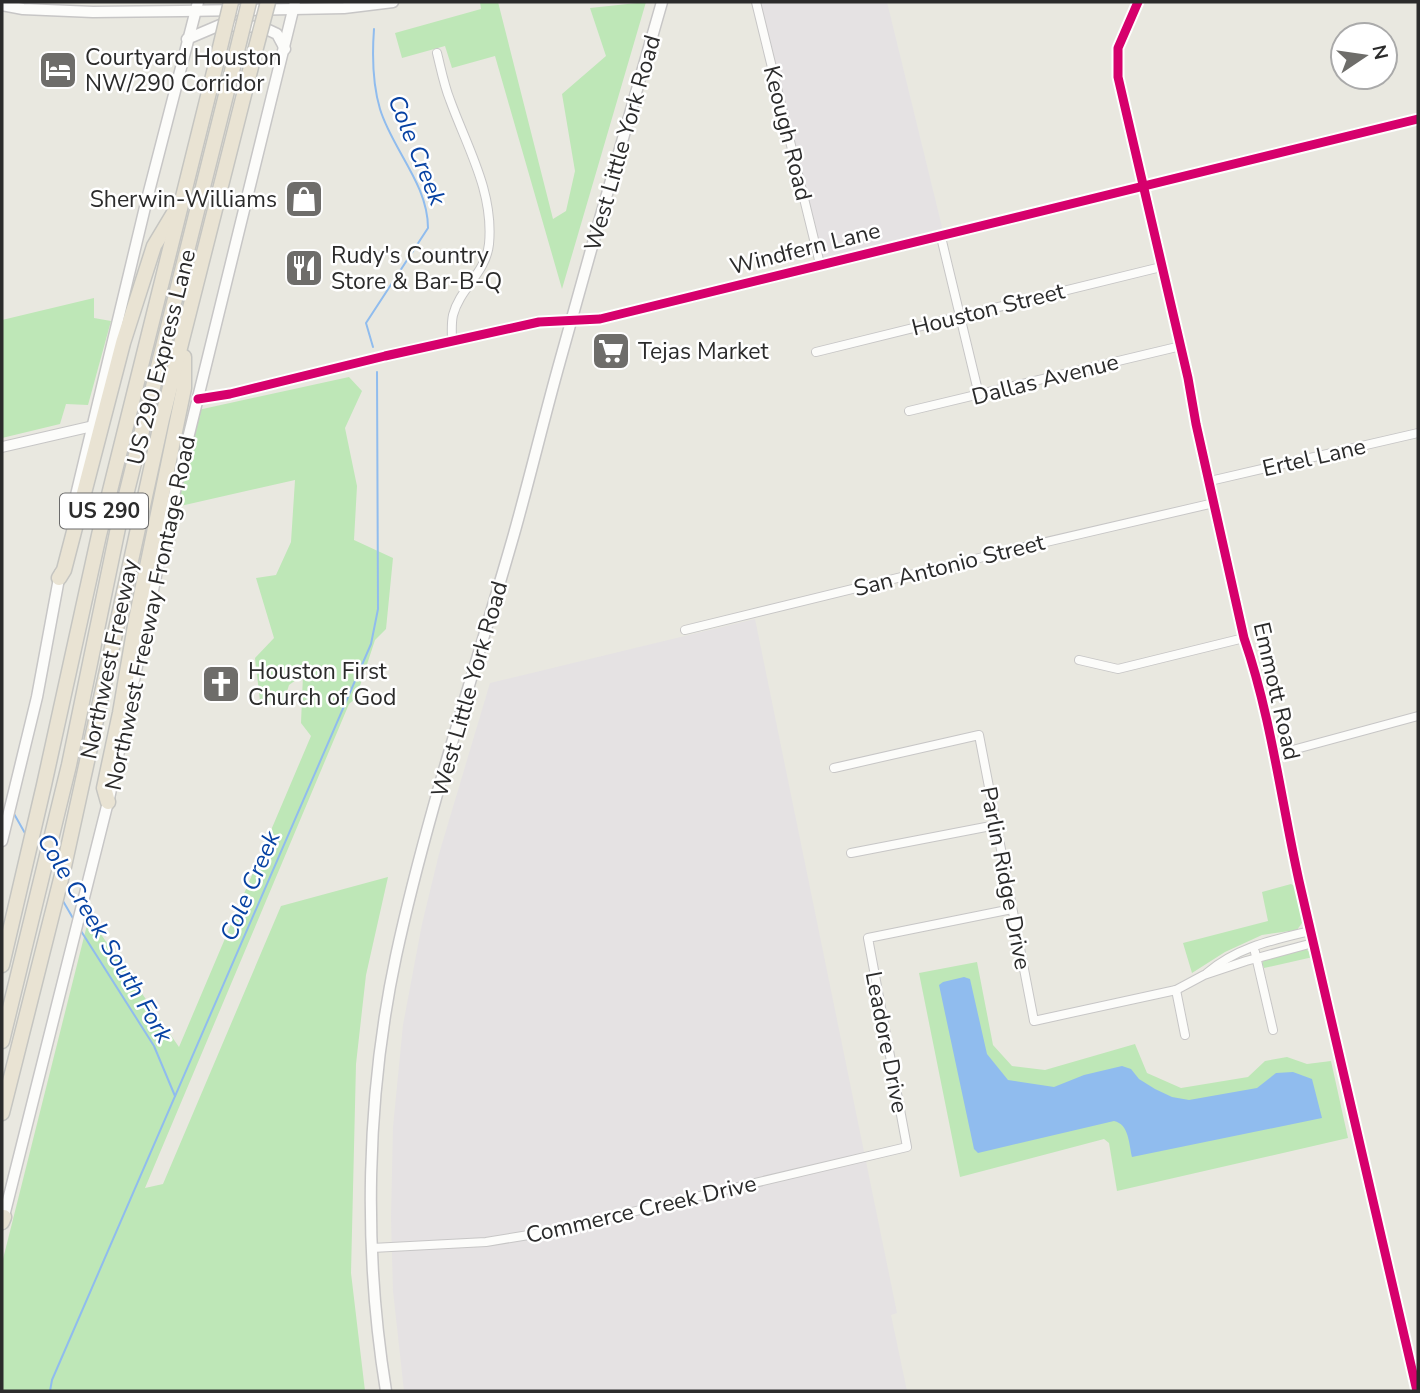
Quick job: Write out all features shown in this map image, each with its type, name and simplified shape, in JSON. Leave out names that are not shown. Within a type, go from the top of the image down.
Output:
[{"type":"highway","name":"Northwest Freeway","points":[[2,965],[99,535],[231,2]]},
{"type":"highway","name":"US 290 Express Lane","points":[[2,1041],[49,850],[119,523],[249,2]]},
{"type":"highway","name":"Northwest Freeway","points":[[2,1113],[63,871],[162,419],[268,2]]},
{"type":"highway","points":[[59,578],[64,570],[123,343],[150,258],[154,246],[183,198]]},
{"type":"highway","points":[[108,802],[104,788],[184,388],[184,334]]},
{"type":"main road","points":[[2,5],[23,9],[295,5],[344,8],[393,2]]},
{"type":"main road","name":"West Little York Road","points":[[386,1391],[372,1248],[373,1149],[378,1073],[396,957],[442,780],[662,2]]},
{"type":"main road","name":"Northwest Freeway Frontage Road","points":[[2,1221],[83,906],[108,802],[158,562],[295,5]]},
{"type":"main road","points":[[2,841],[37,696],[70,520],[197,6]]},
{"type":"main road","points":[[187,39],[220,25],[262,27],[277,34],[285,49]]},
{"type":"street","name":"Keough Road","points":[[756,2],[820,264]]},
{"type":"street","name":"Emmott Road","points":[[1138,2],[1121,39],[1117,66],[1244,638],[1253,662],[1274,755],[1283,812],[1310,932],[1418,1391]]},
{"type":"street","points":[[437,54],[450,99],[470,145],[489,220],[486,256],[480,271],[456,308],[452,322],[452,342]]},
{"type":"street","name":"Windfern Lane","points":[[198,400],[539,322],[600,319],[1418,119]]},
{"type":"street","points":[[941,237],[979,395]]},
{"type":"street","name":"Houston Street","points":[[816,352],[1161,267]]},
{"type":"street","name":"Dallas Avenue","points":[[909,411],[1181,346]]},
{"type":"street","points":[[2,447],[93,426]]},
{"type":"street","name":"Ertel Lane","points":[[1210,481],[1418,433]]},
{"type":"street","name":"San Antonio Street","points":[[685,630],[1214,503]]},
{"type":"street","points":[[1079,660],[1118,669],[1244,638]]},
{"type":"street","points":[[1274,755],[1418,716]]},
{"type":"street","name":"Parlin Ridge Drive","points":[[834,768],[979,735],[1034,1021],[1176,990]]},
{"type":"street","points":[[851,853],[996,825]]},
{"type":"street","name":"Leadore Drive","points":[[906,1147],[868,938],[1012,909]]},
{"type":"street","points":[[1204,975],[1220,962],[1252,946],[1310,932]]},
{"type":"street","points":[[1185,1035],[1176,990],[1204,975],[1257,957],[1313,943]]},
{"type":"street","points":[[1252,946],[1257,957],[1273,1030]]},
{"type":"street","name":"Commerce Creek Drive","points":[[372,1248],[486,1242],[547,1232],[906,1147]]},
{"type":"shaded area","points":[[760,2],[887,2],[943,231],[828,259],[820,255]]},
{"type":"shaded area","points":[[755,619],[897,1313],[891,1315],[907,1391],[404,1391],[393,1291],[391,1218],[393,1127],[403,1025],[422,924],[439,854],[490,683]]},
{"type":"green space","points":[[480,2],[498,2],[553,219],[566,211],[575,171],[562,94],[606,56],[590,8],[646,2],[562,289],[495,56],[452,68],[445,46],[402,58],[395,33],[481,9]]},
{"type":"green space","points":[[94,298],[94,318],[111,321],[88,405],[66,404],[60,424],[2,438],[2,320]]},
{"type":"green space","points":[[349,377],[362,391],[345,428],[357,486],[354,540],[393,558],[386,629],[375,640],[356,698],[349,704],[145,1188],[163,1184],[281,906],[388,877],[366,975],[356,1064],[351,1273],[365,1391],[2,1391],[2,1263],[89,917],[179,1047],[311,736],[301,723],[303,675],[289,685],[283,704],[260,701],[255,658],[274,638],[256,578],[276,575],[291,542],[295,480],[176,507],[198,410]]},
{"type":"green space","points":[[1291,884],[1301,890],[1304,920],[1297,930],[1262,935],[1225,952],[1192,973],[1183,943],[1268,921],[1262,892]]},
{"type":"green space","points":[[1304,948],[1313,954],[1313,957],[1264,968],[1262,963],[1266,957]]},
{"type":"green space","points":[[977,962],[993,1045],[1012,1066],[1045,1070],[1135,1044],[1147,1073],[1181,1088],[1248,1077],[1265,1061],[1287,1057],[1307,1064],[1331,1061],[1348,1138],[1117,1191],[1109,1143],[1104,1139],[960,1177],[919,973]]},
{"type":"water","points":[[964,977],[970,979],[987,1054],[1008,1080],[1054,1087],[1084,1075],[1122,1066],[1131,1069],[1139,1079],[1155,1089],[1172,1097],[1189,1100],[1257,1088],[1276,1073],[1293,1072],[1312,1079],[1322,1118],[1132,1157],[1123,1126],[1114,1121],[978,1153],[974,1149],[939,985]]},
{"type":"waterway","name":"Cole Creek","points":[[373,347],[366,323],[428,228],[422,196],[380,109],[373,69],[374,29]]},
{"type":"waterway","name":"Cole Creek","points":[[50,1391],[52,1380],[371,644],[378,609],[377,372]]},
{"type":"waterway","name":"Cole Creek South Fork","points":[[13,812],[26,835]]},
{"type":"waterway","name":"Cole Creek South Fork","points":[[63,901],[74,920]]},
{"type":"waterway","name":"Cole Creek South Fork","points":[[81,931],[154,1046],[175,1096]]},
{"type":"cycle path","points":[[1138,2],[1118,48],[1118,77],[1188,378],[1244,638],[1269,728],[1299,881],[1417,1391]]},
{"type":"cycle path","points":[[198,399],[230,394],[539,322],[600,319],[1418,119]]},
{"type":"place","name":"Courtyard Houston NW/290 Corridor","points":[[58,70]]},
{"type":"place","name":"Sherwin-Williams","points":[[304,199]]},
{"type":"place","name":"Rudy's Country Store & Bar-B-Q","points":[[304,268]]},
{"type":"place","name":"Tejas Market","points":[[611,351]]},
{"type":"place","name":"Houston First Church of God","points":[[221,684]]}]
